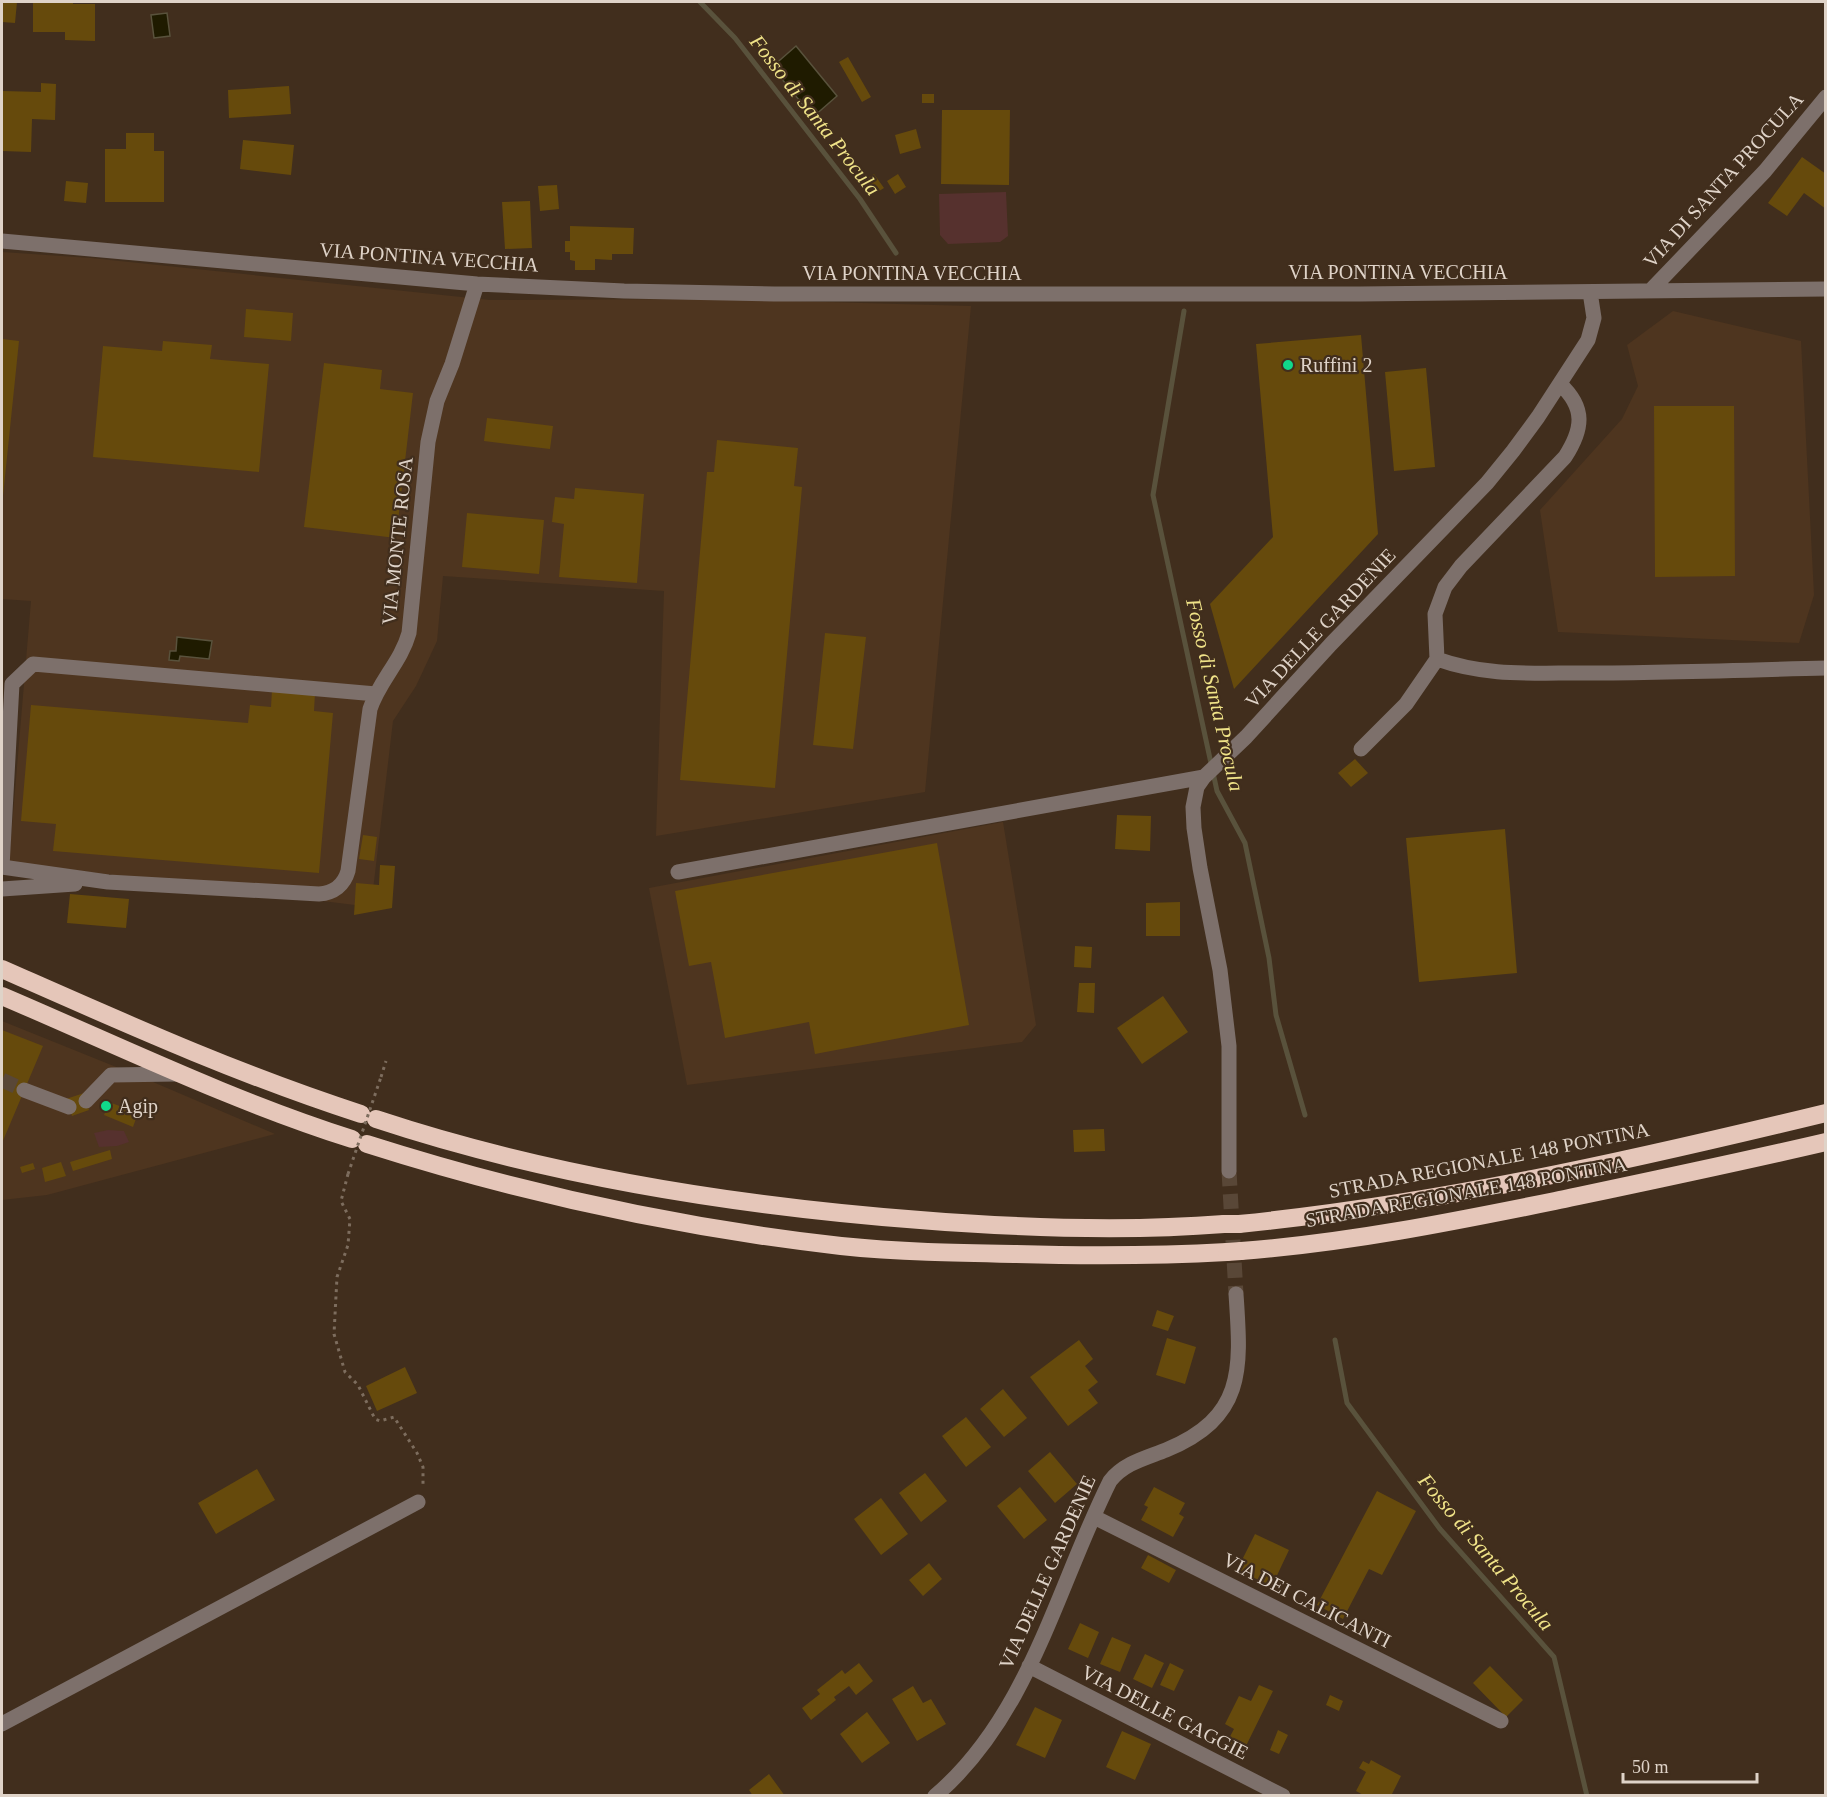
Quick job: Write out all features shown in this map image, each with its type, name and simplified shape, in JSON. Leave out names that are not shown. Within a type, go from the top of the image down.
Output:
[{"type":"highway","name":"STRADA REGIONALE 148 PONTINA","points":[[2,969],[189,1052],[295,1092],[470,1146],[579,1173],[669,1190],[877,1217],[1006,1226],[1134,1228],[1232,1224],[1375,1207],[1476,1190],[1626,1159],[1826,1113]]},
{"type":"highway","name":"STRADA REGIONALE 148 PONTINA","points":[[2,996],[284,1116],[359,1142],[481,1178],[540,1193],[656,1217],[802,1241],[871,1249],[967,1253],[1142,1255],[1234,1251],[1334,1242],[1414,1229],[1732,1164],[1826,1142]]},
{"type":"street","name":"VIA DI SANTA PROCULA","points":[[1651,290],[1765,171],[1826,97]]},
{"type":"street","name":"VIA PONTINA VECCHIA","points":[[2,241],[477,284],[624,291],[774,294],[1371,294],[1826,289]]},
{"type":"street","name":"VIA MONTE ROSA","points":[[108,882],[319,894],[327,894],[343,883],[348,871],[368,719],[376,694],[399,658],[409,633],[430,434],[437,401],[452,364],[477,284]]},
{"type":"street","name":"VIA DELLE GARDENIE","points":[[1229,1171],[1229,1046],[1220,970],[1194,828],[1194,797],[1197,787],[1204,777],[1232,751],[1331,644],[1487,483],[1538,417],[1584,347],[1594,318],[1590,292]]},
{"type":"street","points":[[1361,749],[1406,704],[1437,659],[1435,614],[1445,587],[1461,566],[1565,457],[1575,440],[1580,425],[1578,410],[1569,392],[1560,384]]},
{"type":"street","points":[[1437,659],[1476,671],[1508,673],[1826,668]]},
{"type":"street","points":[[108,882],[2,867],[12,684],[33,664],[376,694]]},
{"type":"street","points":[[678,872],[1204,777]]},
{"type":"street","points":[[2,889],[108,882]]},
{"type":"street","points":[[86,1101],[111,1075],[183,1074]]},
{"type":"street","points":[[24,1090],[69,1107]]},
{"type":"street","name":"VIA DELLE GARDENIE","points":[[935,1796],[967,1764],[1007,1708],[1029,1666],[1110,1481],[1120,1471],[1141,1459],[1175,1446],[1205,1427],[1221,1411],[1229,1398],[1238,1369],[1240,1345],[1236,1294]]},
{"type":"street","points":[[2,1724],[418,1502]]},
{"type":"street","name":"VIA DEI CALICANTI","points":[[1094,1517],[1501,1720]]},
{"type":"street","name":"VIA DELLE GAGGIE","points":[[1029,1666],[1283,1796]]},
{"type":"path","points":[[386,1061],[341,1201],[350,1219],[348,1245],[336,1277],[333,1334],[345,1372],[358,1385],[375,1419],[380,1421],[394,1417],[417,1453],[423,1467],[422,1495],[418,1502]]},
{"type":"shaded area","points":[[1006,192],[1008,236],[1000,242],[948,244],[940,235],[939,194]]},
{"type":"shaded area","points":[[2,252],[91,258],[490,300],[711,299],[971,306],[925,792],[656,836],[664,591],[443,576],[437,641],[416,686],[393,721],[371,907],[9,862],[31,601],[2,599]]},
{"type":"shaded area","points":[[1673,311],[1801,341],[1814,595],[1799,643],[1558,632],[1540,510],[1622,419],[1638,386],[1627,345]]},
{"type":"shaded area","points":[[1003,822],[1036,1025],[1022,1042],[687,1085],[649,888]]},
{"type":"shaded area","name":"Agip","points":[[2,1021],[275,1134],[47,1195],[2,1200]]},
{"type":"shaded area","points":[[108,1130],[124,1131],[129,1142],[117,1146],[99,1147],[94,1133]]},
{"type":"water","points":[[167,13],[170,36],[154,38],[151,15]]},
{"type":"water","points":[[796,46],[837,96],[813,117],[772,67]]},
{"type":"water","points":[[177,637],[212,641],[209,659],[180,656],[179,661],[169,660],[170,651],[176,651]]},
{"type":"building","points":[[2,2],[17,2],[15,23],[2,22]]},
{"type":"building","points":[[33,2],[95,4],[95,41],[65,40],[65,32],[33,32]]},
{"type":"building","points":[[848,57],[871,97],[862,102],[839,62]]},
{"type":"building","points":[[41,83],[56,84],[55,120],[32,119],[31,152],[2,151],[2,91],[41,92]]},
{"type":"building","points":[[289,86],[291,114],[229,118],[228,90]]},
{"type":"building","points":[[922,94],[934,94],[934,103],[922,103]]},
{"type":"building","points":[[942,110],[1010,110],[1009,185],[941,184]]},
{"type":"building","points":[[916,129],[921,148],[900,154],[895,135]]},
{"type":"building","points":[[126,133],[154,133],[154,151],[164,151],[164,202],[105,202],[105,149],[126,149]]},
{"type":"building","points":[[243,140],[294,145],[291,175],[240,169]]},
{"type":"building","points":[[1802,157],[1826,174],[1826,209],[1804,193],[1787,216],[1768,203]]},
{"type":"building","points":[[874,174],[884,188],[876,193],[866,179]]},
{"type":"building","points":[[898,174],[906,187],[895,194],[887,181]]},
{"type":"building","points":[[66,181],[88,183],[86,203],[64,201]]},
{"type":"building","points":[[557,185],[559,209],[540,211],[538,186]]},
{"type":"building","points":[[530,201],[532,248],[505,249],[502,202]]},
{"type":"building","points":[[570,226],[634,228],[633,254],[612,254],[612,260],[595,259],[595,270],[575,270],[575,261],[570,260],[570,252],[565,252],[565,241],[570,241]]},
{"type":"building","points":[[246,309],[293,313],[291,341],[244,337]]},
{"type":"building","points":[[1361,335],[1378,534],[1234,689],[1210,604],[1273,537],[1256,344]]},
{"type":"building","points":[[2,339],[19,341],[3,496],[2,496]]},
{"type":"building","points":[[163,341],[212,345],[210,359],[269,364],[259,472],[93,457],[103,346],[162,351]]},
{"type":"building","points":[[324,363],[382,370],[380,389],[413,393],[396,538],[304,527]]},
{"type":"building","points":[[1426,368],[1435,467],[1394,471],[1385,372]]},
{"type":"building","points":[[1654,406],[1734,406],[1735,576],[1655,577]]},
{"type":"building","points":[[487,418],[553,426],[550,449],[484,441]]},
{"type":"building","points":[[717,440],[798,448],[794,486],[802,487],[775,788],[680,780],[707,472],[714,472]]},
{"type":"building","points":[[575,488],[644,494],[637,583],[559,577],[564,524],[552,522],[555,497],[574,499]]},
{"type":"building","points":[[467,513],[544,520],[539,574],[462,567]]},
{"type":"building","points":[[825,633],[866,637],[853,749],[813,745]]},
{"type":"building","points":[[272,690],[315,693],[314,711],[333,713],[319,873],[53,851],[56,824],[21,821],[31,705],[248,723],[250,705],[271,707]]},
{"type":"building","points":[[1355,759],[1368,773],[1351,787],[1338,773]]},
{"type":"building","points":[[1117,815],[1151,816],[1150,851],[1115,849]]},
{"type":"building","points":[[1505,829],[1517,973],[1419,982],[1406,838]]},
{"type":"building","points":[[363,835],[377,837],[374,861],[359,859]]},
{"type":"building","points":[[937,843],[969,1025],[815,1054],[809,1022],[725,1038],[711,962],[689,966],[675,891]]},
{"type":"building","points":[[380,865],[395,866],[392,908],[354,915],[356,883],[379,885]]},
{"type":"building","points":[[70,894],[129,899],[126,928],[67,923]]},
{"type":"building","points":[[1180,902],[1180,936],[1146,936],[1146,903]]},
{"type":"building","points":[[1075,946],[1092,947],[1091,968],[1074,967]]},
{"type":"building","points":[[1079,983],[1095,983],[1094,1013],[1077,1012]]},
{"type":"building","points":[[1163,996],[1188,1032],[1142,1064],[1117,1028]]},
{"type":"building","points":[[2,1030],[43,1046],[2,1143]]},
{"type":"building","points":[[84,1093],[89,1110],[72,1116],[66,1099]]},
{"type":"building","points":[[109,1102],[138,1113],[133,1127],[104,1115]]},
{"type":"building","points":[[1104,1129],[1105,1151],[1074,1152],[1073,1130]]},
{"type":"building","points":[[110,1150],[112,1159],[73,1171],[70,1162]]},
{"type":"building","points":[[61,1162],[66,1176],[45,1182],[42,1168]]},
{"type":"building","points":[[33,1163],[35,1169],[22,1173],[20,1167]]},
{"type":"building","points":[[1157,1310],[1174,1316],[1168,1331],[1152,1326]]},
{"type":"building","points":[[1167,1338],[1196,1347],[1185,1384],[1156,1375]]},
{"type":"building","points":[[1079,1340],[1093,1359],[1085,1366],[1098,1382],[1088,1390],[1098,1403],[1068,1426],[1030,1377]]},
{"type":"building","points":[[405,1367],[417,1393],[377,1411],[366,1386]]},
{"type":"building","points":[[1003,1389],[1027,1418],[1004,1437],[980,1409]]},
{"type":"building","points":[[966,1417],[991,1447],[966,1467],[942,1436]]},
{"type":"building","points":[[1050,1452],[1077,1484],[1055,1503],[1028,1471]]},
{"type":"building","points":[[257,1469],[275,1500],[216,1534],[198,1503]]},
{"type":"building","points":[[925,1473],[947,1501],[921,1522],[899,1493]]},
{"type":"building","points":[[1020,1487],[1047,1520],[1024,1539],[997,1506]]},
{"type":"building","points":[[1154,1487],[1185,1503],[1179,1514],[1184,1517],[1173,1537],[1141,1520],[1148,1507],[1144,1505]]},
{"type":"building","points":[[1377,1491],[1416,1511],[1382,1575],[1369,1569],[1343,1619],[1317,1605]]},
{"type":"building","points":[[881,1498],[908,1534],[881,1555],[854,1519]]},
{"type":"building","points":[[1255,1534],[1289,1550],[1272,1586],[1237,1570]]},
{"type":"building","points":[[1148,1555],[1176,1570],[1169,1583],[1141,1568]]},
{"type":"building","points":[[929,1563],[942,1579],[923,1596],[909,1580]]},
{"type":"building","points":[[1080,1623],[1099,1632],[1088,1658],[1068,1649]]},
{"type":"building","points":[[1112,1637],[1131,1645],[1120,1672],[1100,1664]]},
{"type":"building","points":[[1145,1654],[1164,1663],[1152,1688],[1133,1679]]},
{"type":"building","points":[[859,1663],[873,1681],[856,1695],[849,1686],[834,1697],[836,1700],[811,1720],[802,1708],[820,1694],[817,1690],[842,1670],[845,1674]]},
{"type":"building","points":[[1170,1663],[1184,1670],[1174,1691],[1160,1685]]},
{"type":"building","points":[[1490,1666],[1523,1700],[1506,1717],[1473,1683]]},
{"type":"building","points":[[1259,1685],[1273,1691],[1244,1750],[1227,1742],[1234,1729],[1225,1724],[1239,1696],[1251,1701]]},
{"type":"building","points":[[913,1686],[923,1703],[931,1699],[946,1724],[917,1741],[892,1699]]},
{"type":"building","points":[[1330,1695],[1343,1701],[1339,1711],[1326,1705]]},
{"type":"building","points":[[1035,1707],[1062,1720],[1045,1758],[1016,1745]]},
{"type":"building","points":[[867,1712],[890,1743],[862,1763],[840,1734]]},
{"type":"building","points":[[1278,1730],[1288,1735],[1279,1754],[1270,1750]]},
{"type":"building","points":[[1122,1731],[1151,1744],[1135,1780],[1106,1767]]},
{"type":"building","points":[[1371,1760],[1401,1776],[1391,1796],[1365,1796],[1356,1791],[1366,1772],[1359,1768],[1363,1761],[1369,1764]]},
{"type":"building","points":[[769,1774],[785,1796],[753,1796],[749,1790]]},
{"type":"waterway","name":"Fosso di Santa Procula","points":[[700,2],[735,38],[860,199],[896,253]]},
{"type":"waterway","name":"Fosso di Santa Procula","points":[[1184,311],[1153,495],[1217,791],[1245,843],[1269,958],[1276,1015],[1305,1115]]},
{"type":"waterway","name":"Fosso di Santa Procula","points":[[1335,1340],[1347,1403],[1440,1529],[1554,1657],[1587,1796]]},
{"type":"tunnel","points":[[2,1080],[24,1090]]},
{"type":"tunnel","points":[[1229,1171],[1236,1294]]},
{"type":"place","name":"Ruffini 2","points":[[1288,365]]},
{"type":"place","name":"Agip","points":[[106,1106]]}]
